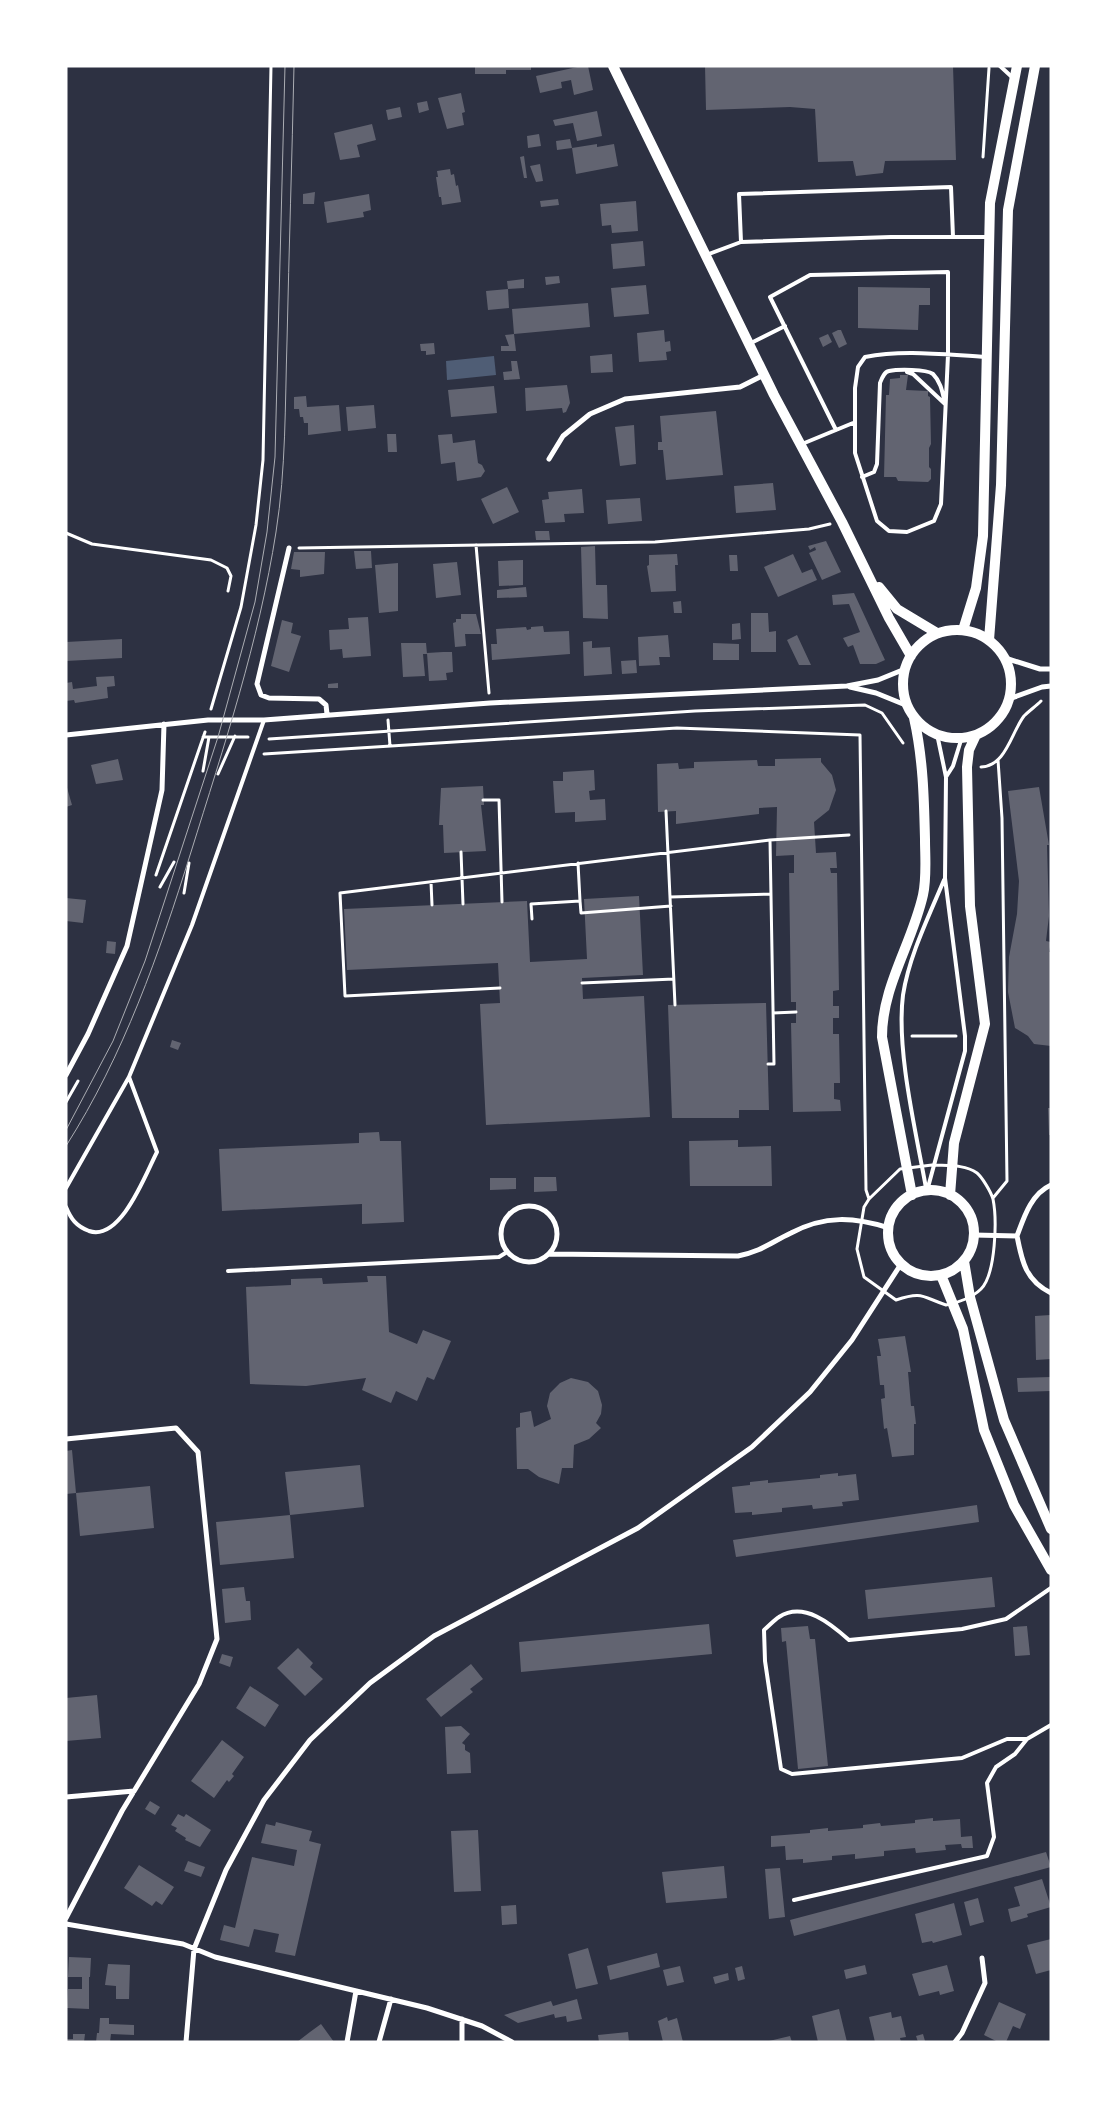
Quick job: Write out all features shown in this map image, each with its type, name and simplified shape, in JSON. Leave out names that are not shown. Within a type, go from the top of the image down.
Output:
[{"type":"main road","points":[[613,66],[764,375],[871,578],[889,618],[911,656]]},
{"type":"main road","points":[[963,630],[976,588],[983,536],[988,237],[992,193],[1017,66]]},
{"type":"main road","points":[[989,640],[1000,485],[1008,210],[1035,66]]},
{"type":"main road","points":[[871,578],[898,608],[937,633]]},
{"type":"main road","points":[[912,1195],[882,1037],[882,1018],[886,999],[924,893],[923,766],[914,718],[908,706],[903,682],[905,669],[911,656],[922,642],[937,633],[963,630],[976,633],[989,640],[1004,658],[1011,685],[1008,699],[996,721],[976,734],[962,738],[937,734],[914,718]]},
{"type":"main road","points":[[950,1195],[954,1143],[984,1036],[984,1008],[970,906],[967,766],[969,750],[976,734]]},
{"type":"main road","points":[[927,1190],[950,1195],[964,1204],[972,1219],[973,1244],[964,1261],[954,1270],[941,1275],[920,1274],[902,1264],[891,1247],[889,1228],[896,1209],[912,1195],[927,1190]]},
{"type":"main road","points":[[964,1261],[970,1297],[1004,1420],[1051,1529]]},
{"type":"main road","points":[[941,1275],[963,1329],[984,1430],[1014,1505],[1051,1570]]},
{"type":"street","points":[[549,459],[564,436],[590,414],[625,399],[740,387],[764,375]]},
{"type":"street","points":[[289,548],[258,684],[261,695],[269,698],[319,699],[326,705],[327,714]]},
{"type":"street","points":[[1004,658],[1040,669],[1051,669]]},
{"type":"street","points":[[66,736],[208,720],[264,720],[490,703],[847,686],[878,680],[905,669]]},
{"type":"street","points":[[847,686],[876,693],[908,706]]},
{"type":"street","points":[[1008,699],[1042,687],[1051,686]]},
{"type":"street","points":[[66,1075],[88,1034],[127,946],[162,790],[164,724]]},
{"type":"street","points":[[1051,1185],[1046,1187],[1028,1207],[1017,1236],[1022,1261],[1032,1282],[1051,1293]]},
{"type":"street","points":[[549,1254],[557,1237],[554,1220],[548,1212],[531,1206],[521,1207],[506,1217],[501,1234],[502,1244],[514,1258],[532,1262],[549,1254],[738,1256],[758,1252],[791,1232],[818,1220],[862,1220],[889,1228]]},
{"type":"street","points":[[974,1235],[1017,1236]]},
{"type":"street","points":[[186,2042],[194,1949],[226,1870],[264,1800],[310,1740],[370,1683],[434,1636],[638,1528],[752,1447],[810,1392],[852,1340],[902,1264]]},
{"type":"street","points":[[66,1439],[176,1428],[198,1452],[217,1638],[199,1684],[134,1791],[66,1918]]},
{"type":"street","points":[[66,1797],[134,1791]]},
{"type":"street","points":[[66,1924],[183,1944],[194,1949],[391,1999],[462,2019],[512,2042]]},
{"type":"street","points":[[955,2042],[962,2034],[985,1983],[982,1958]]},
{"type":"street","points":[[347,2042],[356,1991]]},
{"type":"street","points":[[379,2042],[391,1999]]},
{"type":"street","points":[[462,2019],[462,2042]]},
{"type":"lane","points":[[1000,66],[1015,79]]},
{"type":"lane","points":[[742,242],[740,194],[952,187],[953,237]]},
{"type":"lane","points":[[705,256],[742,242],[988,237]]},
{"type":"lane","points":[[836,430],[770,297],[810,275],[948,272],[948,355],[942,504],[934,521],[907,532],[889,532],[877,520],[855,453],[853,423],[858,367],[865,357],[878,354],[948,355],[986,357]]},
{"type":"lane","points":[[749,344],[785,326]]},
{"type":"lane","points":[[862,477],[874,472],[877,464],[880,383],[884,374],[889,371],[921,369],[932,374],[940,384],[945,404]]},
{"type":"lane","points":[[905,371],[912,374],[945,404]]},
{"type":"lane","points":[[801,444],[853,423]]},
{"type":"lane","points":[[66,1188],[129,1077],[192,925],[256,737],[264,720]]},
{"type":"lane","points":[[927,1190],[932,1165],[963,1064],[966,1036],[945,878],[946,777],[937,734]]},
{"type":"lane","points":[[946,777],[953,766],[962,738]]},
{"type":"lane","points":[[927,1190],[903,1036],[902,1010],[907,978],[945,878]]},
{"type":"lane","points":[[66,1207],[70,1216],[79,1227],[94,1232],[107,1228],[121,1219],[128,1210],[157,1152],[129,1077]]},
{"type":"lane","points":[[228,1271],[499,1257],[507,1252]]},
{"type":"lane","points":[[1026,1739],[1007,1740],[962,1758],[792,1774],[781,1769],[765,1661],[764,1630],[780,1616],[801,1612],[817,1616],[849,1640],[962,1629],[1006,1619],[1051,1588]]},
{"type":"lane","points":[[794,1900],[987,1856],[994,1838],[987,1783],[996,1767],[1015,1754],[1026,1739],[1051,1725]]},
{"type":"path","points":[[271,66],[262,460],[256,525],[241,607],[203,737],[235,736],[276,740],[695,711],[865,705],[882,713],[905,746]]},
{"type":"path","points":[[289,548],[655,542],[809,529],[842,522]]},
{"type":"path","points":[[66,533],[92,544],[211,560],[227,568],[230,576],[228,591]]},
{"type":"path","points":[[476,545],[490,703]]},
{"type":"path","points":[[967,766],[989,766],[998,760],[1024,716],[1043,699]]},
{"type":"path","points":[[388,710],[390,746]]},
{"type":"path","points":[[252,751],[265,754],[677,728],[860,736],[866,1190],[869,1199]]},
{"type":"path","points":[[218,774],[235,736]]},
{"type":"path","points":[[203,771],[209,737]]},
{"type":"path","points":[[993,1198],[1007,1181],[1002,818],[998,760]]},
{"type":"path","points":[[484,800],[499,800],[502,902]]},
{"type":"path","points":[[666,811],[675,1005]]},
{"type":"path","points":[[500,988],[345,996],[340,894],[770,840],[849,835]]},
{"type":"path","points":[[768,1064],[774,1064],[770,840]]},
{"type":"path","points":[[461,852],[463,878],[463,904],[461,852]]},
{"type":"path","points":[[160,887],[174,862]]},
{"type":"path","points":[[184,893],[189,863]]},
{"type":"path","points":[[578,864],[581,913],[671,906]]},
{"type":"path","points":[[431,882],[432,905]]},
{"type":"path","points":[[670,897],[771,894]]},
{"type":"path","points":[[532,919],[531,904],[580,901]]},
{"type":"path","points":[[582,983],[674,978]]},
{"type":"path","points":[[774,1013],[796,1012]]},
{"type":"path","points":[[984,1036],[1005,1035]]},
{"type":"path","points":[[903,1036],[966,1036]]},
{"type":"path","points":[[864,1037],[882,1037]]},
{"type":"path","points":[[952,1167],[963,1166],[978,1173],[993,1198],[993,1217]]},
{"type":"path","points":[[864,1207],[869,1199],[900,1170]]},
{"type":"path","points":[[861,1228],[858,1249],[864,1277]]},
{"type":"path","points":[[970,1297],[982,1288],[994,1254]]},
{"type":"path","points":[[896,1300],[913,1294],[928,1296],[946,1305]]},
{"type":"water","points":[[494,356],[496,375],[447,380],[446,361]]},
{"type":"building","points":[[475,66],[531,66],[531,70],[506,70],[506,74],[475,74]]},
{"type":"building","points":[[588,66],[593,90],[574,95],[571,80],[561,82],[562,88],[540,93],[536,76]]},
{"type":"building","points":[[705,66],[953,66],[956,160],[885,161],[883,173],[856,176],[853,161],[818,162],[815,109],[790,107],[706,110]]},
{"type":"building","points":[[461,93],[465,112],[462,113],[464,125],[447,129],[438,98]]},
{"type":"building","points":[[427,101],[429,110],[419,113],[417,103]]},
{"type":"building","points":[[400,107],[402,117],[388,120],[386,110]]},
{"type":"building","points":[[597,111],[602,136],[577,141],[573,123],[555,126],[553,120]]},
{"type":"building","points":[[372,124],[376,140],[357,145],[360,157],[340,160],[334,133]]},
{"type":"building","points":[[539,134],[541,146],[528,148],[527,136]]},
{"type":"building","points":[[570,139],[572,148],[557,150],[556,141]]},
{"type":"building","points":[[597,144],[597,147],[614,144],[618,166],[576,174],[572,148]]},
{"type":"building","points":[[524,156],[527,178],[524,178],[520,157]]},
{"type":"building","points":[[540,164],[543,181],[536,182],[530,166]]},
{"type":"building","points":[[450,169],[451,175],[454,174],[456,186],[458,185],[461,202],[442,205],[436,177],[438,177],[437,171]]},
{"type":"building","points":[[315,192],[314,204],[303,204],[303,194]]},
{"type":"building","points":[[369,194],[371,210],[363,212],[364,217],[327,223],[324,202]]},
{"type":"building","points":[[558,199],[559,205],[541,207],[540,201]]},
{"type":"building","points":[[636,201],[638,231],[612,233],[611,225],[602,226],[600,204]]},
{"type":"building","points":[[643,241],[645,266],[613,269],[611,244]]},
{"type":"building","points":[[559,276],[560,283],[546,285],[545,277]]},
{"type":"building","points":[[524,279],[524,288],[508,289],[507,281]]},
{"type":"building","points":[[646,285],[649,314],[614,317],[611,288]]},
{"type":"building","points":[[858,287],[930,288],[930,305],[919,305],[918,330],[858,328]]},
{"type":"building","points":[[508,289],[509,308],[488,310],[486,291]]},
{"type":"building","points":[[588,303],[590,327],[514,334],[512,309]]},
{"type":"building","points":[[664,330],[665,342],[670,341],[671,351],[666,352],[667,360],[639,362],[637,333]]},
{"type":"building","points":[[841,330],[847,344],[839,348],[832,333]]},
{"type":"building","points":[[514,334],[516,351],[501,351],[501,346],[509,346],[505,335]]},
{"type":"building","points":[[828,334],[832,342],[823,347],[819,338]]},
{"type":"building","points":[[434,343],[435,354],[426,355],[426,351],[421,351],[420,344]]},
{"type":"building","points":[[612,354],[613,372],[591,373],[590,356]]},
{"type":"building","points":[[511,361],[517,361],[520,379],[504,380],[503,372],[512,371]]},
{"type":"building","points":[[900,375],[908,375],[906,390],[928,391],[928,396],[930,397],[931,444],[929,448],[929,467],[931,469],[931,479],[928,482],[898,481],[896,477],[884,477],[886,395],[889,395],[890,379],[900,378]]},
{"type":"building","points":[[567,385],[570,403],[566,412],[563,413],[562,408],[526,411],[525,388]]},
{"type":"building","points":[[494,386],[497,413],[451,417],[448,390]]},
{"type":"building","points":[[306,396],[307,407],[339,405],[341,431],[308,435],[308,423],[304,423],[303,417],[300,417],[299,409],[294,409],[294,397]]},
{"type":"building","points":[[374,405],[376,428],[348,431],[346,407]]},
{"type":"building","points":[[716,411],[723,475],[666,480],[663,450],[658,450],[658,442],[662,442],[660,416]]},
{"type":"building","points":[[634,425],[636,464],[620,466],[615,427]]},
{"type":"building","points":[[387,434],[396,434],[397,452],[388,452]]},
{"type":"building","points":[[452,434],[453,443],[475,440],[478,463],[482,465],[485,471],[481,477],[457,481],[455,462],[441,464],[438,435]]},
{"type":"building","points":[[773,483],[776,510],[736,513],[734,486]]},
{"type":"building","points":[[507,487],[519,512],[493,524],[481,499]]},
{"type":"building","points":[[582,489],[584,513],[564,514],[565,522],[545,523],[542,500],[549,499],[548,492]]},
{"type":"building","points":[[640,498],[642,521],[608,524],[606,500]]},
{"type":"building","points":[[535,531],[549,531],[550,540],[536,540]]},
{"type":"building","points":[[826,541],[841,572],[822,580],[809,553],[816,550],[815,547],[810,550],[808,546]]},
{"type":"building","points":[[595,546],[596,585],[607,585],[608,619],[583,618],[581,547]]},
{"type":"building","points":[[354,551],[371,551],[372,568],[356,569]]},
{"type":"building","points":[[294,552],[325,552],[324,574],[300,577],[300,570],[291,569]]},
{"type":"building","points":[[677,554],[678,565],[675,565],[676,591],[651,592],[647,566],[649,565],[649,555]]},
{"type":"building","points":[[793,554],[802,573],[812,569],[817,580],[778,597],[764,567]]},
{"type":"building","points":[[729,555],[737,555],[738,571],[730,571]]},
{"type":"building","points":[[523,560],[523,585],[499,586],[498,561]]},
{"type":"building","points":[[457,562],[461,595],[436,598],[433,564]]},
{"type":"building","points":[[398,563],[398,611],[379,613],[375,565]]},
{"type":"building","points":[[526,587],[527,597],[497,598],[497,590]]},
{"type":"building","points":[[854,593],[885,660],[876,664],[860,664],[853,645],[848,647],[843,638],[860,632],[849,604],[833,605],[832,595]]},
{"type":"building","points":[[681,601],[682,613],[674,613],[673,602]]},
{"type":"building","points":[[751,613],[768,613],[769,632],[776,631],[776,652],[751,652]]},
{"type":"building","points":[[461,614],[476,614],[481,634],[465,634],[466,646],[455,647],[453,623],[456,622],[456,619],[461,619]]},
{"type":"building","points":[[368,617],[371,656],[343,658],[342,649],[330,650],[329,630],[349,629],[348,618]]},
{"type":"building","points":[[282,620],[293,623],[291,633],[301,636],[289,672],[271,666]]},
{"type":"building","points":[[740,623],[741,639],[732,640],[732,624]]},
{"type":"building","points":[[543,626],[544,632],[569,631],[570,654],[492,660],[491,644],[497,644],[496,629],[526,627],[527,630],[531,629],[531,627]]},
{"type":"building","points":[[668,635],[670,657],[659,657],[660,665],[639,666],[638,637]]},
{"type":"building","points":[[797,635],[811,665],[799,665],[787,640]]},
{"type":"building","points":[[122,639],[122,658],[66,661],[66,642]]},
{"type":"building","points":[[592,641],[592,648],[610,647],[612,674],[584,676],[583,642]]},
{"type":"building","points":[[401,643],[426,643],[427,654],[423,654],[425,676],[403,677]]},
{"type":"building","points":[[713,643],[739,644],[739,660],[713,660]]},
{"type":"building","points":[[452,652],[453,672],[446,673],[447,680],[429,681],[427,653]]},
{"type":"building","points":[[636,660],[637,673],[622,674],[621,661]]},
{"type":"building","points":[[114,676],[115,686],[107,687],[108,698],[75,703],[74,700],[66,701],[66,683],[72,682],[73,689],[97,686],[96,677]]},
{"type":"building","points":[[338,683],[338,688],[328,688],[328,684]]},
{"type":"building","points":[[821,758],[821,762],[832,775],[836,790],[829,810],[814,822],[816,853],[836,852],[837,868],[830,868],[831,873],[837,873],[839,990],[833,991],[833,1006],[839,1006],[839,1018],[833,1018],[833,1034],[839,1034],[840,1083],[834,1083],[834,1099],[840,1100],[841,1111],[793,1112],[791,1023],[796,1023],[796,1002],[791,1002],[789,873],[794,873],[794,855],[776,856],[777,807],[759,808],[759,814],[676,824],[676,811],[658,812],[657,764],[678,763],[679,769],[694,768],[694,762],[757,760],[758,766],[775,766],[775,759]]},
{"type":"building","points":[[118,759],[123,780],[96,784],[91,765]]},
{"type":"building","points":[[594,770],[595,790],[589,791],[590,800],[605,799],[606,820],[575,822],[575,812],[555,813],[553,781],[563,781],[563,772]]},
{"type":"building","points":[[66,784],[72,805],[66,807]]},
{"type":"building","points":[[483,786],[484,805],[481,805],[486,851],[444,853],[443,825],[439,825],[441,788]]},
{"type":"building","points":[[1039,787],[1049,845],[1047,845],[1049,916],[1046,941],[1051,942],[1049,952],[1051,952],[1051,1046],[1034,1044],[1028,1036],[1015,1028],[1008,992],[1009,957],[1017,914],[1019,881],[1008,791]]},
{"type":"building","points":[[639,896],[643,975],[582,978],[583,999],[644,996],[650,1117],[486,1125],[480,1004],[500,1003],[498,963],[347,970],[344,909],[527,901],[530,962],[587,959],[584,899]]},
{"type":"building","points":[[66,898],[86,900],[83,923],[66,921]]},
{"type":"building","points":[[107,941],[116,942],[115,954],[106,953]]},
{"type":"building","points":[[766,1003],[769,1110],[739,1110],[739,1118],[672,1118],[668,1005]]},
{"type":"building","points":[[172,1040],[181,1043],[178,1050],[170,1047]]},
{"type":"building","points":[[1048,1108],[1051,1108],[1051,1135],[1049,1135]]},
{"type":"building","points":[[379,1132],[380,1141],[401,1141],[404,1222],[362,1224],[362,1204],[222,1211],[219,1149],[359,1143],[359,1133]]},
{"type":"building","points":[[738,1140],[738,1147],[771,1146],[772,1186],[690,1186],[689,1141]]},
{"type":"building","points":[[534,1177],[556,1177],[557,1191],[534,1192]]},
{"type":"building","points":[[490,1178],[516,1178],[516,1189],[490,1190]]},
{"type":"building","points":[[367,1276],[386,1276],[389,1332],[417,1344],[423,1330],[451,1341],[434,1380],[427,1377],[417,1401],[396,1391],[391,1403],[362,1390],[366,1378],[306,1386],[250,1384],[246,1287],[291,1285],[291,1279],[322,1278],[323,1284],[368,1282]]},
{"type":"building","points":[[1050,1315],[1051,1359],[1036,1360],[1035,1316]]},
{"type":"building","points":[[905,1336],[911,1372],[908,1372],[911,1406],[914,1406],[916,1424],[914,1424],[914,1455],[892,1457],[887,1428],[884,1429],[881,1399],[885,1398],[884,1385],[880,1385],[877,1356],[881,1356],[878,1339]]},
{"type":"building","points":[[1051,1377],[1051,1391],[1018,1392],[1017,1378]]},
{"type":"building","points":[[571,1378],[588,1382],[598,1391],[602,1405],[601,1414],[596,1423],[601,1428],[589,1439],[574,1445],[573,1468],[562,1468],[559,1484],[539,1477],[528,1469],[517,1469],[516,1428],[520,1427],[520,1413],[531,1411],[534,1427],[551,1419],[547,1406],[550,1393],[560,1383]]},
{"type":"building","points":[[72,1450],[76,1493],[66,1494],[66,1451]]},
{"type":"building","points":[[360,1465],[364,1507],[290,1515],[285,1472]]},
{"type":"building","points":[[838,1473],[838,1476],[856,1474],[859,1500],[842,1502],[843,1506],[813,1509],[812,1505],[782,1508],[782,1512],[752,1515],[752,1512],[735,1513],[732,1487],[768,1480],[768,1483],[820,1478],[820,1475]]},
{"type":"building","points":[[150,1486],[154,1528],[80,1536],[76,1493]]},
{"type":"building","points":[[977,1505],[979,1522],[736,1557],[733,1540]]},
{"type":"building","points":[[290,1515],[294,1558],[220,1565],[216,1522]]},
{"type":"building","points":[[992,1577],[995,1607],[868,1619],[865,1590]]},
{"type":"building","points":[[244,1587],[246,1601],[250,1601],[251,1620],[225,1623],[222,1589]]},
{"type":"building","points":[[709,1624],[712,1654],[521,1672],[519,1642]]},
{"type":"building","points":[[808,1626],[810,1639],[815,1639],[828,1766],[798,1769],[786,1641],[782,1642],[781,1628]]},
{"type":"building","points":[[1027,1626],[1030,1655],[1015,1656],[1013,1627]]},
{"type":"building","points":[[298,1648],[313,1663],[310,1667],[323,1679],[305,1696],[277,1668]]},
{"type":"building","points":[[222,1654],[233,1657],[230,1667],[219,1663]]},
{"type":"building","points":[[471,1664],[483,1679],[470,1689],[473,1692],[441,1717],[426,1699]]},
{"type":"building","points":[[250,1686],[279,1705],[265,1727],[236,1708]]},
{"type":"building","points":[[97,1695],[101,1738],[66,1741],[66,1698]]},
{"type":"building","points":[[461,1726],[470,1734],[462,1743],[465,1745],[465,1750],[470,1753],[471,1773],[447,1774],[445,1727]]},
{"type":"building","points":[[222,1740],[244,1757],[232,1774],[234,1776],[229,1782],[227,1780],[214,1798],[191,1781]]},
{"type":"building","points":[[150,1801],[160,1807],[155,1815],[145,1809]]},
{"type":"building","points":[[178,1814],[184,1817],[186,1814],[211,1830],[200,1847],[185,1840],[186,1838],[175,1831],[177,1828],[171,1825]]},
{"type":"building","points":[[933,1818],[933,1821],[960,1819],[961,1837],[972,1836],[973,1848],[962,1848],[961,1844],[945,1845],[946,1850],[916,1853],[915,1848],[884,1851],[884,1856],[855,1859],[855,1854],[832,1856],[832,1860],[803,1863],[803,1859],[786,1860],[785,1846],[771,1847],[771,1836],[810,1833],[810,1830],[828,1828],[828,1831],[863,1828],[863,1825],[880,1823],[881,1826],[915,1823],[915,1820]]},
{"type":"building","points":[[276,1822],[312,1831],[309,1841],[321,1844],[295,1956],[275,1952],[279,1934],[254,1929],[249,1947],[220,1940],[224,1925],[235,1928],[252,1857],[294,1866],[297,1850],[261,1843],[266,1824],[275,1826]]},
{"type":"building","points":[[478,1830],[481,1891],[454,1892],[451,1831]]},
{"type":"building","points":[[1046,1852],[1051,1867],[794,1936],[790,1920]]},
{"type":"building","points":[[188,1861],[205,1867],[201,1877],[184,1871]]},
{"type":"building","points":[[139,1865],[174,1887],[162,1905],[156,1901],[152,1906],[124,1888]]},
{"type":"building","points":[[724,1866],[727,1898],[666,1903],[662,1872]]},
{"type":"building","points":[[780,1868],[785,1917],[769,1919],[765,1869]]},
{"type":"building","points":[[1042,1879],[1051,1907],[1027,1914],[1028,1917],[1011,1922],[1008,1909],[1020,1906],[1014,1887]]},
{"type":"building","points":[[978,1898],[984,1922],[970,1926],[964,1902]]},
{"type":"building","points":[[954,1903],[962,1935],[933,1943],[932,1941],[922,1943],[915,1914]]},
{"type":"building","points":[[516,1905],[517,1924],[502,1925],[501,1906]]},
{"type":"building","points":[[1051,1939],[1051,1970],[1036,1974],[1027,1945]]},
{"type":"building","points":[[588,1948],[598,1984],[576,1989],[568,1954]]},
{"type":"building","points":[[657,1953],[660,1967],[610,1980],[607,1966]]},
{"type":"building","points":[[69,1957],[91,1958],[89,2009],[67,2008],[68,1989],[82,1989],[82,1977],[68,1977]]},
{"type":"building","points":[[108,1964],[130,1965],[129,1999],[116,1999],[116,1986],[105,1985]]},
{"type":"building","points":[[865,1965],[867,1974],[846,1979],[844,1970]]},
{"type":"building","points":[[947,1965],[954,1991],[940,1995],[939,1991],[919,1996],[912,1974]]},
{"type":"building","points":[[680,1966],[684,1982],[667,1986],[663,1970]]},
{"type":"building","points":[[742,1966],[745,1979],[738,1981],[735,1968]]},
{"type":"building","points":[[728,1973],[729,1980],[715,1984],[713,1977]]},
{"type":"building","points":[[577,1999],[582,2019],[567,2022],[566,2016],[555,2018],[554,2014],[518,2023],[504,2015],[551,2001],[553,2006]]},
{"type":"building","points":[[999,2002],[1026,2014],[1020,2029],[1013,2026],[1006,2042],[998,2042],[984,2035]]},
{"type":"building","points":[[839,2009],[847,2042],[818,2042],[812,2016]]},
{"type":"building","points":[[891,2012],[892,2018],[901,2016],[906,2037],[900,2038],[901,2042],[875,2042],[869,2017]]},
{"type":"building","points":[[667,2017],[668,2021],[677,2018],[683,2042],[663,2042],[658,2021]]},
{"type":"building","points":[[100,2018],[109,2018],[109,2024],[134,2025],[134,2035],[111,2034],[110,2042],[96,2042]]},
{"type":"building","points":[[321,2024],[334,2042],[297,2042],[310,2032]]},
{"type":"building","points":[[628,2032],[629,2042],[599,2042],[598,2035]]},
{"type":"building","points":[[73,2034],[85,2034],[84,2042],[66,2042],[66,2039],[73,2039]]},
{"type":"building","points":[[923,2034],[925,2041],[918,2042],[916,2036]]},
{"type":"building","points":[[790,2036],[792,2042],[769,2042],[769,2041]]},
{"type":"tram line","points":[[66,1130],[113,1041],[145,961],[218,737],[255,602],[267,532],[275,457],[285,66]]},
{"type":"tram line","points":[[66,1146],[106,1076],[153,966],[228,733],[269,573],[276,532],[283,461],[294,66]]}]
